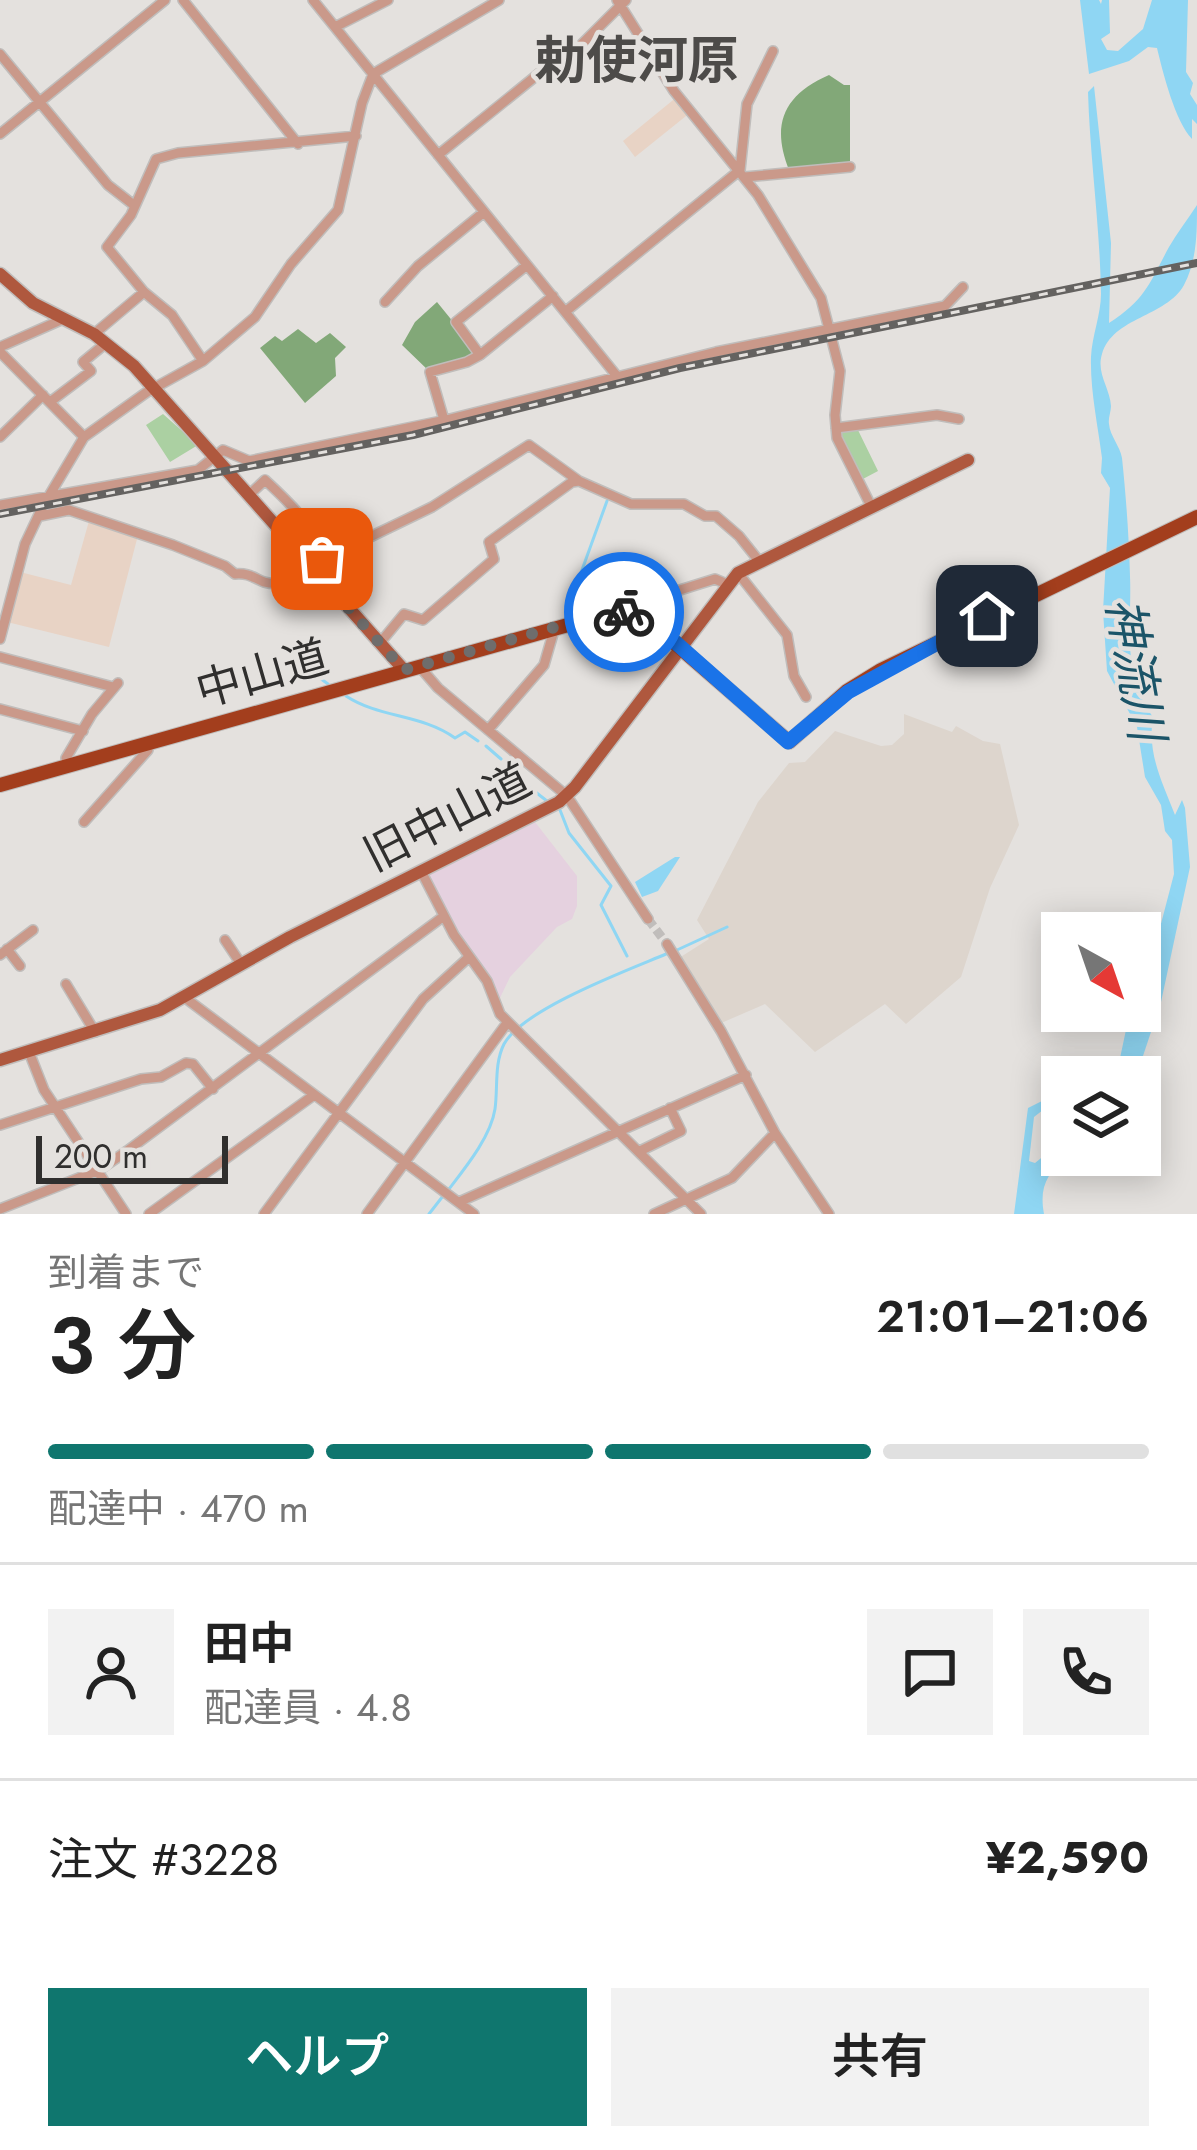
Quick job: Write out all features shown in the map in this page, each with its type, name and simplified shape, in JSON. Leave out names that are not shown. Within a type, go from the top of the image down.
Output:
[{"type":"highway","points":[[680,646],[790,746],[848,692],[881,670],[1197,518]]},
{"type":"highway","name":"中山道","points":[[0,785],[614,611],[650,622],[680,646]]},
{"type":"main road","points":[[0,274],[33,303],[100,339],[154,388],[380,643],[412,668]]},
{"type":"main road","name":"旧中山道","points":[[0,1060],[153,1013],[567,796],[733,579],[968,460]]},
{"type":"street","points":[[0,134],[165,0]]},
{"type":"street","points":[[183,0],[298,143]]},
{"type":"street","points":[[313,0],[616,375]]},
{"type":"street","points":[[334,27],[388,0]]},
{"type":"street","points":[[0,639],[26,544],[84,437],[154,388],[203,361],[255,317],[342,201],[373,74],[499,0]]},
{"type":"street","points":[[438,155],[581,45],[621,1],[681,100],[742,173],[807,272],[832,330],[840,371],[836,428],[872,508]]},
{"type":"street","points":[[742,173],[742,127],[748,102],[773,51]]},
{"type":"street","points":[[0,54],[108,184],[135,206]]},
{"type":"street","points":[[203,361],[172,315],[144,292],[107,247],[135,206],[156,159],[356,136]]},
{"type":"street","points":[[565,312],[742,173],[850,167]]},
{"type":"street","points":[[386,302],[418,266],[484,212]]},
{"type":"street","points":[[480,355],[457,322],[527,266]]},
{"type":"street","points":[[0,505],[198,470],[225,450],[249,461],[445,420],[616,375],[945,306],[963,287]]},
{"type":"street","points":[[0,437],[46,399],[91,371],[83,362],[144,292]]},
{"type":"street","points":[[445,420],[430,372],[480,355],[553,296]]},
{"type":"street","points":[[61,320],[0,349],[84,437]]},
{"type":"street","points":[[0,414],[11,426]]},
{"type":"street","points":[[836,428],[937,415],[959,419]]},
{"type":"street","points":[[350,517],[370,537],[432,507],[529,445],[579,481],[631,503],[684,504],[705,517],[719,518],[759,562]]},
{"type":"street","points":[[40,516],[70,510],[225,566],[231,578],[248,573],[269,584],[317,573],[324,565],[317,545],[292,506],[266,480],[249,495]]},
{"type":"street","points":[[380,643],[404,614],[425,619],[494,561],[490,541],[579,481]]},
{"type":"street","points":[[632,605],[716,579],[733,579],[787,635],[794,676],[806,697]]},
{"type":"street","points":[[488,730],[544,665],[555,628]]},
{"type":"street","points":[[0,657],[116,685],[66,758],[68,765]]},
{"type":"street","points":[[412,668],[567,796],[648,919]]},
{"type":"street","points":[[0,709],[83,731]]},
{"type":"street","points":[[84,822],[148,750],[147,742]]},
{"type":"street","points":[[421,871],[468,958],[487,981],[500,1014],[701,1214]]},
{"type":"street","points":[[1,1211],[99,1170],[444,916]]},
{"type":"street","points":[[20,965],[4,952],[33,930]]},
{"type":"street","points":[[225,940],[241,964]]},
{"type":"street","points":[[667,944],[775,1133],[829,1214]]},
{"type":"street","points":[[264,1214],[423,999],[468,958]]},
{"type":"street","points":[[66,984],[95,1032]]},
{"type":"street","points":[[184,997],[474,1214]]},
{"type":"street","points":[[367,1214],[512,1028]]},
{"type":"street","points":[[29,1052],[44,1090],[126,1214]]},
{"type":"street","points":[[0,1125],[160,1076],[188,1062],[213,1089]]},
{"type":"street","points":[[450,1196],[746,1075]]},
{"type":"street","points":[[148,1214],[314,1095]]},
{"type":"street","points":[[640,1151],[681,1131],[670,1108]]},
{"type":"street","points":[[654,1214],[732,1178],[775,1133]]},
{"type":"shaded area","points":[[678,96],[691,112],[635,157],[623,141]]},
{"type":"shaded area","points":[[89,521],[137,539],[109,647],[7,622],[20,572],[71,585]]},
{"type":"shaded area","points":[[904,714],[952,732],[956,726],[983,741],[1000,744],[1019,825],[990,888],[961,977],[906,1024],[885,1004],[815,1052],[765,1004],[719,1024],[679,958],[709,939],[697,920],[758,802],[789,763],[805,762],[835,731],[892,745],[904,734]]},
{"type":"shaded area","points":[[535,822],[577,876],[577,906],[572,919],[557,927],[510,977],[498,1002],[426,875]]},
{"type":"green space","points":[[829,75],[850,85],[850,167],[789,170],[781,139],[785,113],[801,92]]},
{"type":"green space","points":[[437,302],[480,355],[430,372],[402,345],[415,322]]},
{"type":"green space","points":[[298,329],[316,343],[330,333],[346,347],[335,358],[336,376],[305,403],[260,348],[275,336],[282,341]]},
{"type":"green space","points":[[163,414],[198,445],[170,462],[146,425]]},
{"type":"green space","points":[[856,426],[878,471],[861,480],[840,440],[840,429]]},
{"type":"water","points":[[1080,0],[1101,4],[1109,0],[1110,33],[1101,39],[1107,50],[1118,51],[1143,29],[1152,0],[1188,0],[1186,72],[1197,105],[1192,139],[1175,109],[1157,48],[1148,47],[1129,61],[1089,74]]},
{"type":"water","points":[[1094,86],[1111,243],[1109,323],[1145,290],[1197,205],[1194,256],[1184,285],[1165,304],[1117,332],[1101,361],[1111,406],[1110,428],[1122,458],[1132,666],[1153,717],[1152,743],[1161,779],[1175,815],[1182,800],[1185,808],[1190,867],[1161,1002],[1161,924],[1174,874],[1172,840],[1165,831],[1161,805],[1145,777],[1137,727],[1107,671],[1103,611],[1110,488],[1101,473],[1091,370],[1101,294],[1088,92]]},
{"type":"water","points":[[680,857],[658,891],[642,897],[635,882]]},
{"type":"water","points":[[1126,1032],[1151,1032],[1143,1056],[1120,1056]]},
{"type":"water","points":[[1041,1102],[1041,1112],[1034,1117],[1029,1161],[1041,1158],[1041,1176],[1049,1176],[1044,1214],[1014,1214],[1028,1108]]},
{"type":"waterway","points":[[578,581],[607,501]]},
{"type":"waterway","points":[[585,588],[611,603]]},
{"type":"waterway","points":[[317,676],[328,684]]},
{"type":"waterway","points":[[346,696],[429,724],[455,738],[465,732],[478,741]]},
{"type":"waterway","points":[[486,746],[501,759]]},
{"type":"waterway","points":[[510,767],[521,779]]},
{"type":"waterway","points":[[529,787],[547,801]]},
{"type":"waterway","points":[[560,810],[569,833],[611,886],[601,905],[627,956]]},
{"type":"waterway","points":[[677,950],[727,927]]},
{"type":"waterway","points":[[449,1189],[489,1130],[501,1052],[515,1031],[554,1004],[666,954]]},
{"type":"waterway","points":[[429,1214],[443,1196]]},
{"type":"tunnel","points":[[648,919],[667,944]]},
{"type":"railway","points":[[0,514],[413,435],[680,368],[1197,263]]},
{"type":"way so far","points":[[322,559],[324,567],[317,573],[404,670],[624,612]]},
{"type":"district","name":"勅使河原","points":[[637,60]]},
{"type":"route","points":[[624,612],[666,634],[788,742],[881,670],[987,616]]},
{"type":"water label","name":"神流川","points":[[1136,669]]}]
